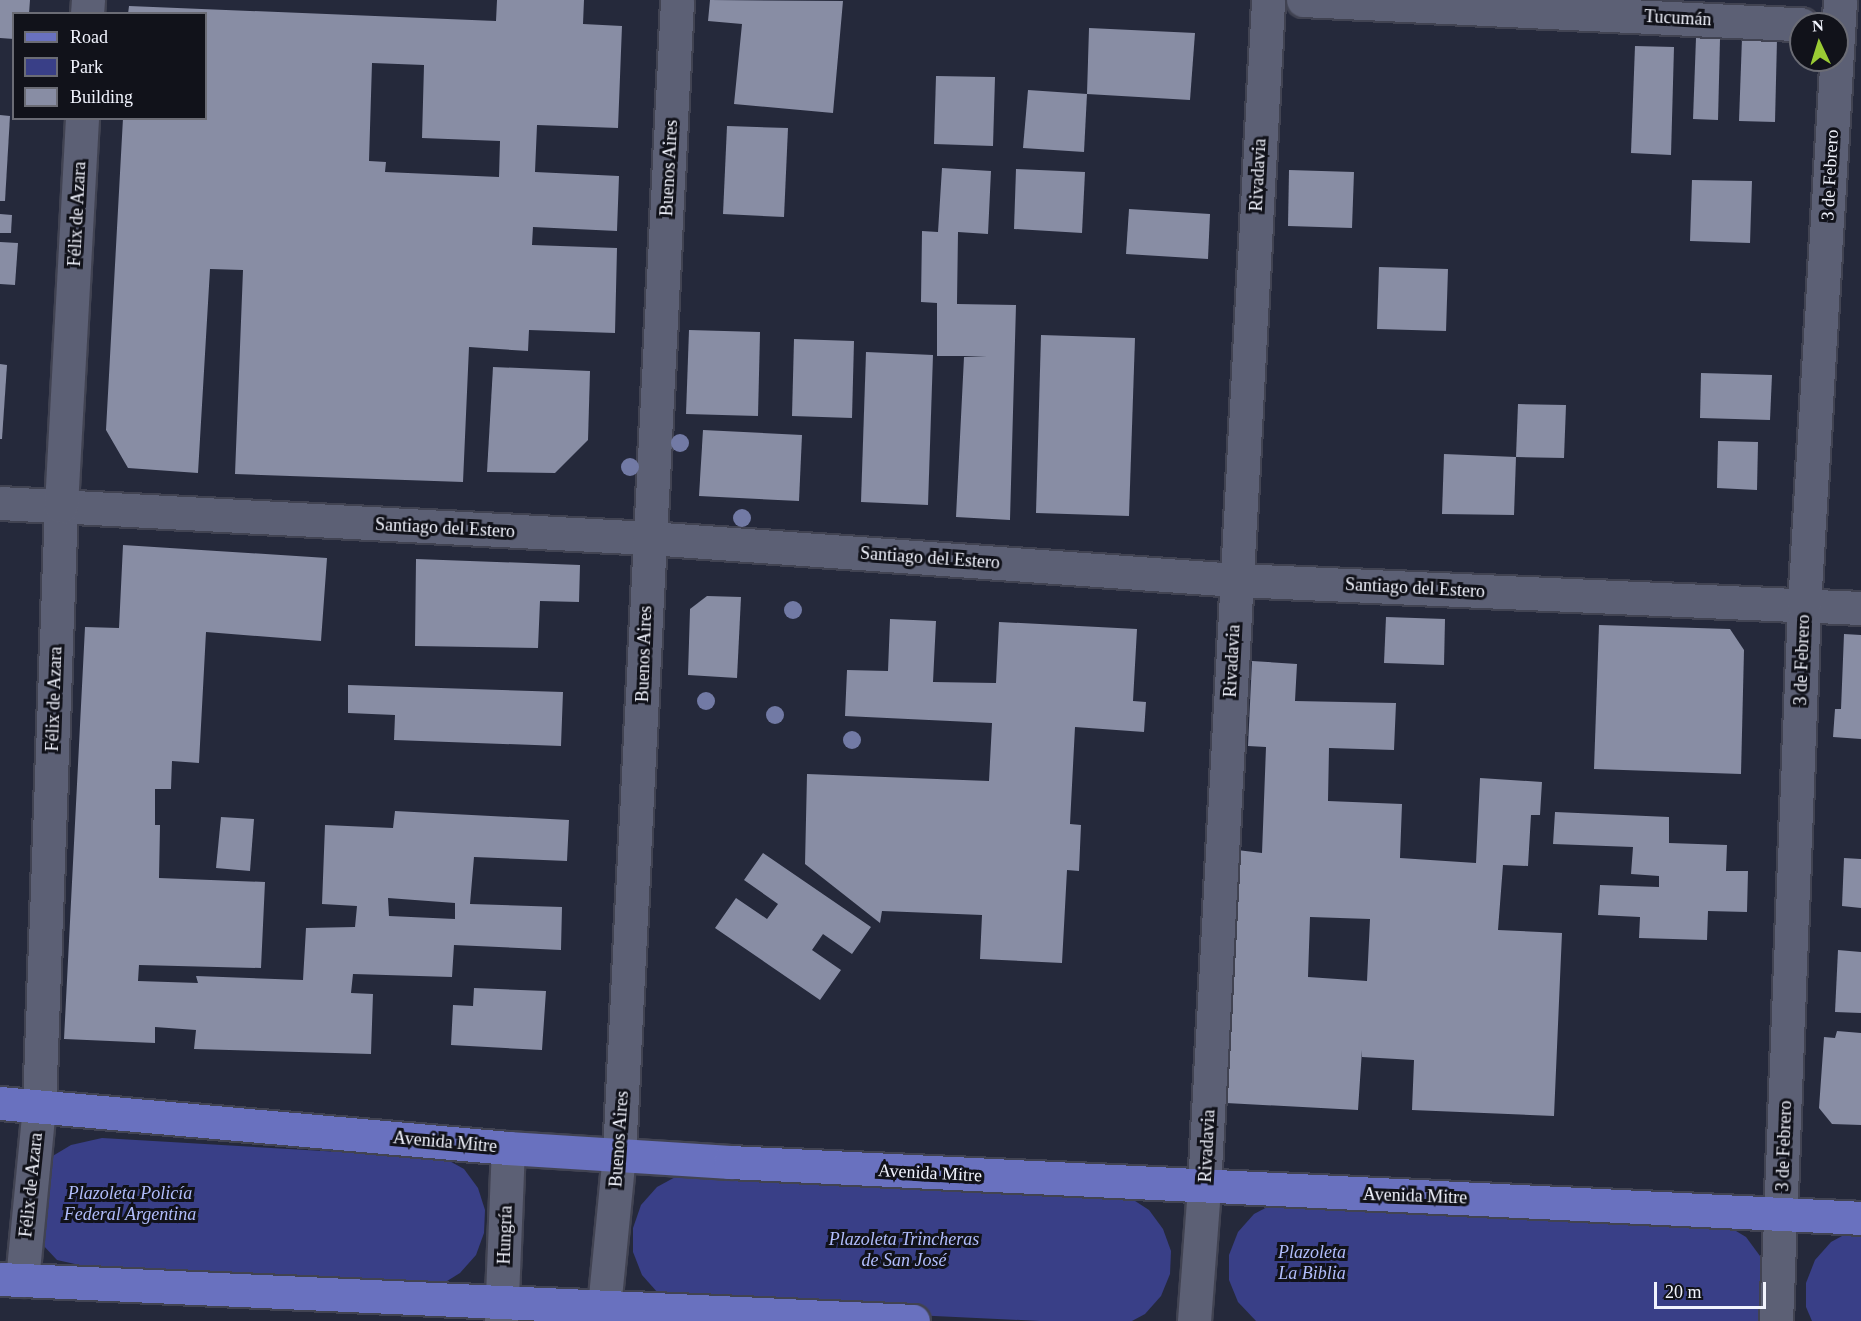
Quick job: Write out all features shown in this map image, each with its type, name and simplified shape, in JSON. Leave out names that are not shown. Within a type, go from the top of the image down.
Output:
[{"type":"main road","name":"Avenida Mitre","points":[[0,1103],[508,1148],[1204,1187],[1781,1212],[1861,1218]]},
{"type":"main road","points":[[11,1279],[502,1311],[604,1307],[913,1321]]},
{"type":"street","name":"Buenos Aires","points":[[604,1307],[619,1154],[677,0]]},
{"type":"street","name":"Rivadavia","points":[[1194,1321],[1204,1187],[1268,0]]},
{"type":"street","name":"Tucumán","points":[[1303,0],[1789,23]]},
{"type":"street","name":"3 de Febrero","points":[[1776,1321],[1804,605],[1840,72]]},
{"type":"street","name":"Félix de Azara","points":[[11,1279],[39,1106],[62,506],[82,120]]},
{"type":"street","name":"Santiago del Estero","points":[[0,503],[649,538],[1237,580],[1861,608]]},
{"type":"street","name":"Hungría","points":[[502,1311],[508,1148]]},
{"type":"green space","name":"Plazoleta Policía Federal Argentina","points":[[102,1138],[444,1158],[464,1169],[478,1188],[485,1210],[484,1233],[476,1255],[460,1273],[439,1286],[84,1266],[57,1260],[42,1244],[46,1160],[71,1145]]},
{"type":"green space","name":"Plazoleta Trincheras de San José","points":[[679,1175],[1129,1197],[1149,1210],[1163,1229],[1171,1251],[1170,1274],[1161,1296],[1145,1314],[1132,1321],[1040,1321],[680,1304],[658,1293],[642,1275],[633,1252],[633,1228],[641,1205],[657,1187]]},
{"type":"green space","name":"Plazoleta La Biblia","points":[[1275,1203],[1726,1225],[1746,1237],[1760,1256],[1767,1278],[1766,1302],[1758,1321],[1256,1321],[1238,1302],[1229,1280],[1229,1255],[1238,1232],[1254,1214]]},
{"type":"green space","points":[[1853,1230],[1861,1231],[1861,1321],[1812,1321],[1806,1307],[1806,1283],[1815,1260],[1831,1242]]},
{"type":"building","points":[[0,0],[30,0],[29,12],[12,12],[12,39],[0,38]]},
{"type":"building","points":[[497,0],[584,0],[583,24],[622,26],[618,128],[537,125],[535,172],[619,176],[617,231],[533,227],[532,245],[617,248],[615,333],[529,330],[528,351],[469,347],[463,482],[235,474],[243,270],[210,269],[198,473],[128,468],[106,430],[123,120],[207,120],[207,12],[128,12],[129,6],[496,21]],"holes":[[[372,63],[424,65],[422,138],[500,141],[499,177],[385,172],[386,162],[369,161]]]},
{"type":"building","points":[[710,0],[843,1],[833,113],[734,104],[742,24],[708,21]]},
{"type":"building","points":[[1089,28],[1195,33],[1190,100],[1087,94]]},
{"type":"building","points":[[1696,38],[1720,39],[1718,120],[1693,119]]},
{"type":"building","points":[[1742,38],[1777,39],[1775,122],[1739,121]]},
{"type":"building","points":[[1635,46],[1674,47],[1671,155],[1631,153]]},
{"type":"building","points":[[936,76],[995,77],[993,146],[934,144]]},
{"type":"building","points":[[1028,90],[1087,94],[1084,152],[1023,148]]},
{"type":"building","points":[[0,115],[10,116],[5,201],[0,201]]},
{"type":"building","points":[[727,126],[788,128],[784,217],[723,214]]},
{"type":"building","points":[[942,168],[991,171],[988,234],[958,232],[957,304],[1016,305],[1010,520],[956,517],[964,357],[987,356],[937,356],[937,303],[921,302],[922,231],[938,232]]},
{"type":"building","points":[[1016,169],[1085,172],[1082,233],[1014,229]]},
{"type":"building","points":[[1289,170],[1354,172],[1352,228],[1288,226]]},
{"type":"building","points":[[1692,180],[1752,181],[1750,243],[1690,241]]},
{"type":"building","points":[[1129,209],[1210,214],[1208,259],[1126,254]]},
{"type":"building","points":[[0,214],[12,215],[11,233],[0,233]]},
{"type":"building","points":[[0,242],[18,243],[15,285],[0,284]]},
{"type":"building","points":[[1379,267],[1448,269],[1446,331],[1377,329]]},
{"type":"building","points":[[689,330],[760,332],[758,416],[686,414]]},
{"type":"building","points":[[1041,335],[1135,338],[1129,516],[1036,513]]},
{"type":"building","points":[[794,339],[854,341],[852,418],[792,416]]},
{"type":"building","points":[[866,352],[933,355],[928,505],[861,502]]},
{"type":"building","points":[[0,364],[7,365],[2,439],[0,439]]},
{"type":"building","points":[[493,367],[590,371],[588,440],[555,473],[487,472]]},
{"type":"building","points":[[1701,373],[1772,375],[1770,420],[1700,418]]},
{"type":"building","points":[[1518,404],[1566,405],[1564,458],[1516,457]]},
{"type":"building","points":[[703,430],[802,435],[799,501],[699,496]]},
{"type":"building","points":[[1718,441],[1758,442],[1757,490],[1717,488]]},
{"type":"building","points":[[1444,454],[1516,457],[1514,515],[1442,514]]},
{"type":"building","points":[[123,545],[327,558],[321,641],[206,632],[199,763],[172,761],[171,789],[155,789],[155,825],[160,825],[159,878],[265,882],[261,968],[139,965],[138,981],[198,983],[196,976],[303,980],[306,928],[355,927],[357,906],[322,904],[325,825],[393,828],[395,811],[569,820],[567,861],[474,857],[470,904],[562,907],[561,950],[454,945],[452,977],[353,974],[351,993],[373,994],[371,1054],[194,1049],[196,1030],[155,1027],[155,1043],[64,1039],[85,627],[119,628]],"holes":[[[388,898],[455,903],[455,919],[389,916]]]},
{"type":"building","points":[[416,559],[580,565],[579,602],[540,601],[538,648],[415,646]]},
{"type":"building","points":[[707,596],[741,597],[737,678],[688,675],[690,609]]},
{"type":"building","points":[[1386,617],[1445,619],[1444,665],[1384,663]]},
{"type":"building","points":[[890,619],[936,621],[933,682],[996,683],[999,622],[1137,629],[1133,701],[1146,702],[1144,732],[1075,727],[1070,824],[1081,825],[1079,871],[1067,870],[1062,963],[980,959],[982,915],[882,911],[880,923],[805,864],[807,774],[989,781],[992,723],[845,716],[847,670],[888,671]]},
{"type":"building","points":[[1599,625],[1730,629],[1744,650],[1741,774],[1594,769]]},
{"type":"building","points":[[1844,634],[1861,635],[1861,739],[1833,737],[1835,709],[1841,709]]},
{"type":"building","points":[[1252,661],[1297,664],[1295,701],[1396,703],[1394,750],[1329,748],[1328,801],[1402,804],[1400,858],[1476,863],[1480,778],[1542,782],[1540,815],[1531,815],[1528,866],[1503,865],[1498,930],[1562,933],[1554,1116],[1412,1110],[1414,1060],[1362,1057],[1362,1050],[1358,1110],[1226,1103],[1237,850],[1262,853],[1266,747],[1248,746]],"holes":[[[1310,917],[1370,919],[1367,981],[1308,977]]]},
{"type":"building","points":[[348,685],[563,692],[561,746],[394,740],[395,715],[348,713]]},
{"type":"building","points":[[1555,812],[1669,817],[1669,843],[1727,845],[1726,871],[1748,871],[1747,912],[1708,911],[1707,940],[1639,938],[1640,917],[1598,915],[1600,885],[1659,887],[1659,876],[1631,874],[1633,847],[1553,844]]},
{"type":"building","points":[[221,817],[254,819],[250,871],[216,868]]},
{"type":"building","points":[[763,853],[871,927],[852,954],[823,934],[812,950],[841,970],[820,1000],[715,928],[736,898],[767,919],[778,904],[744,880]]},
{"type":"building","points":[[1844,858],[1861,859],[1861,908],[1842,906]]},
{"type":"building","points":[[1838,950],[1861,952],[1861,1013],[1835,1012]]},
{"type":"building","points":[[474,988],[546,991],[542,1050],[451,1045],[453,1005],[473,1006]]},
{"type":"building","points":[[1837,1031],[1861,1033],[1861,1125],[1832,1124],[1819,1108],[1824,1037],[1835,1038]]}]
